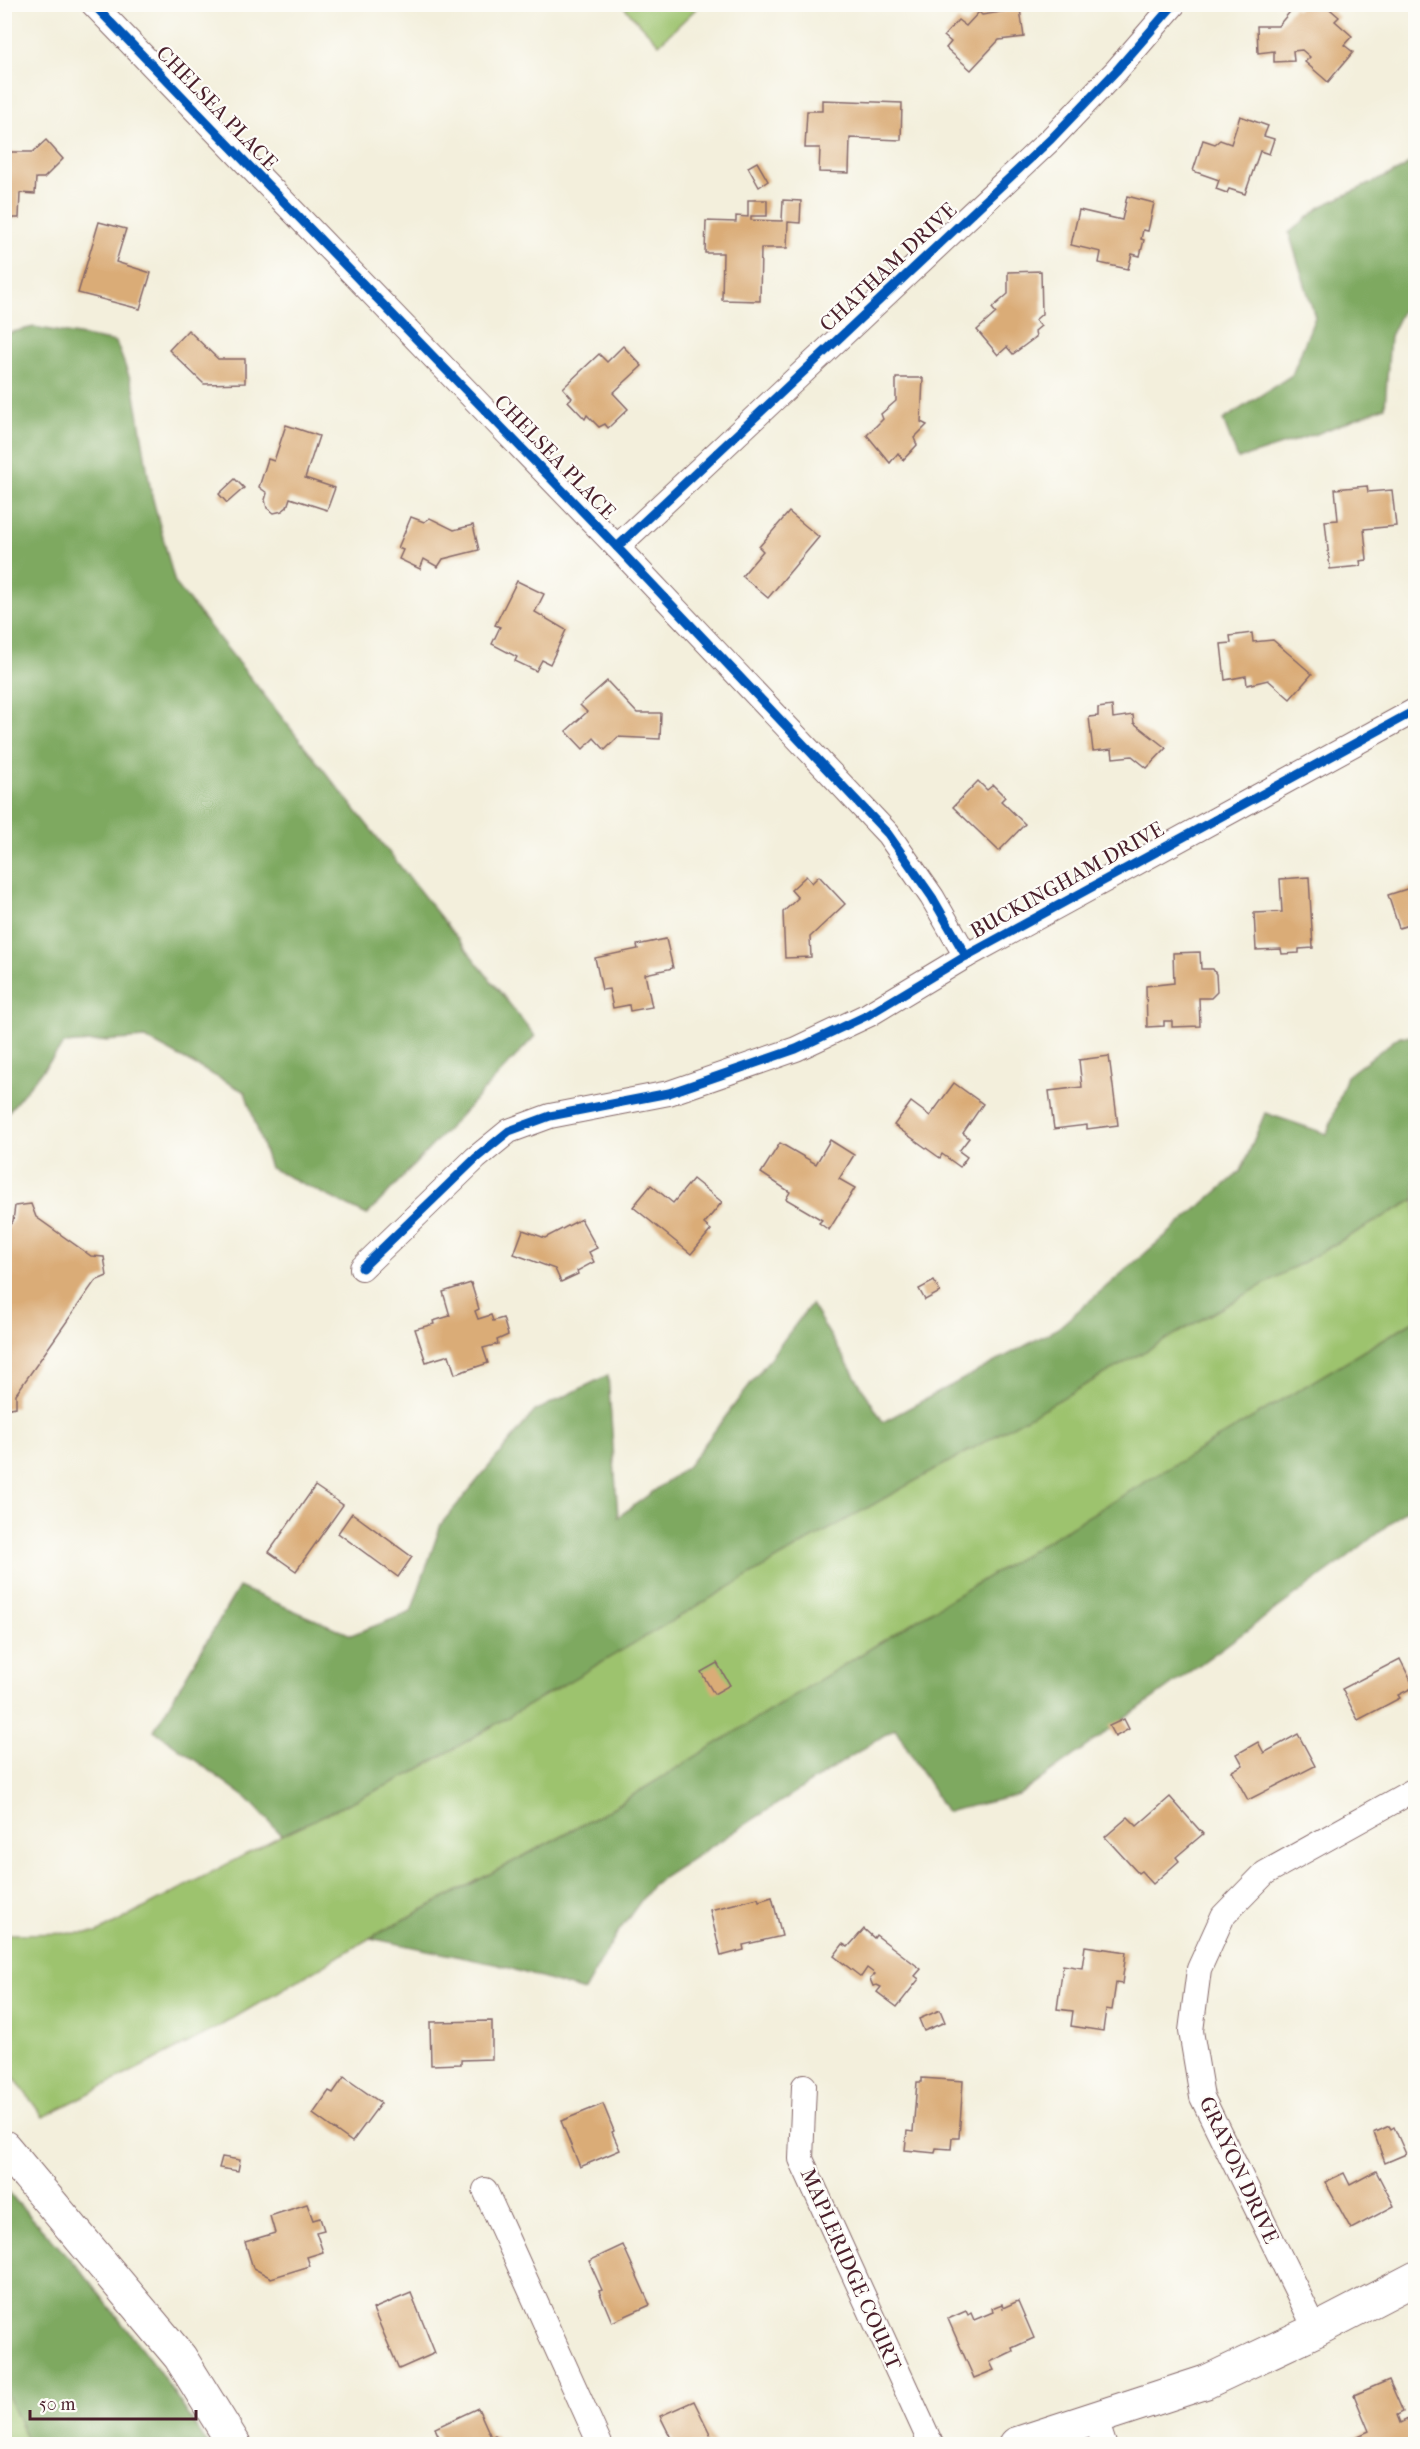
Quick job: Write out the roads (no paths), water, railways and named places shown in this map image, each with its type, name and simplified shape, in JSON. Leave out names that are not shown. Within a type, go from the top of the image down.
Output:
[{"type":"street","name":"CHELSEA PLACE","points":[[93,4],[617,547],[888,834],[932,897],[966,956]]},
{"type":"street","name":"CHATHAM DRIVE","points":[[617,547],[1051,139],[1116,71],[1174,4]]},
{"type":"street","name":"BUCKINGHAM DRIVE","points":[[362,1268],[476,1158],[509,1131],[550,1116],[669,1093],[796,1050],[868,1015],[966,956],[1416,710]]},
{"type":"street","name":"GRAYON DRIVE","points":[[1316,2330],[1202,2097],[1191,2031],[1199,1969],[1223,1916],[1264,1873],[1416,1789]]},
{"type":"street","name":"MAPLERIDGE COURT","points":[[804,2086],[801,2159],[931,2445]]},
{"type":"street","points":[[4,2147],[180,2357],[234,2445]]},
{"type":"street","points":[[485,2190],[600,2445]]},
{"type":"street","points":[[1016,2445],[1100,2432],[1316,2330],[1416,2278]]}]
